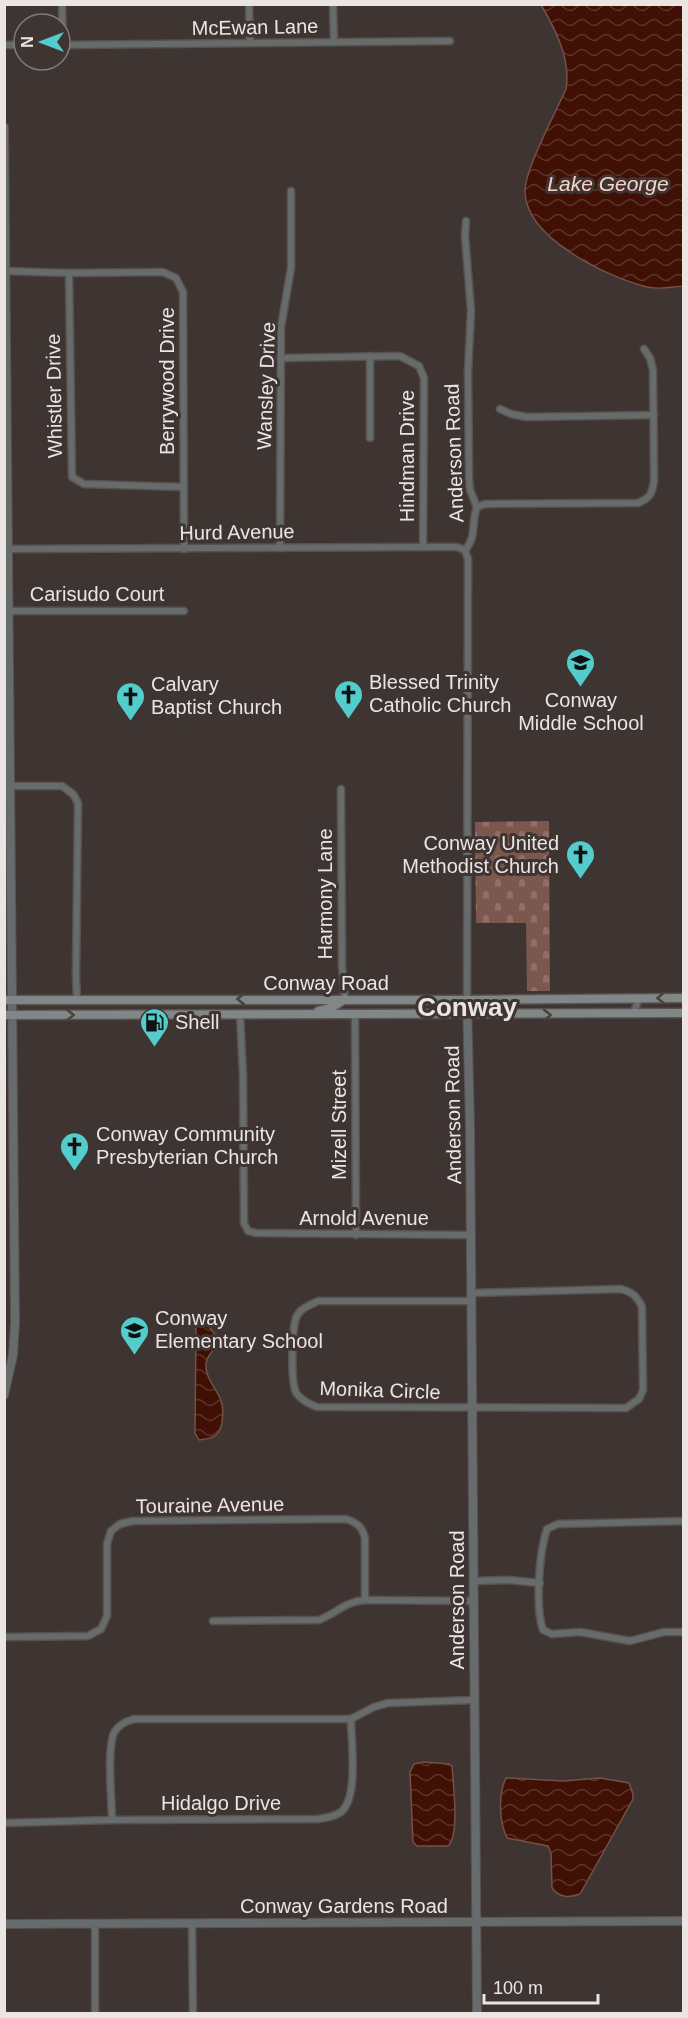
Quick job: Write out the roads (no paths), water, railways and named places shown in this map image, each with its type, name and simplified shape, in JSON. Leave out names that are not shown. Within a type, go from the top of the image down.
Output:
[{"type":"main road","name":"Conway Road","points":[[8,1000],[684,998]]},
{"type":"main road","points":[[309,1014],[333,1007],[345,999]]},
{"type":"main road","name":"Conway Road","points":[[8,1015],[684,1013]]},
{"type":"street","points":[[249,4],[250,43]]},
{"type":"street","points":[[333,4],[334,42]]},
{"type":"street","name":"McEwan Lane","points":[[72,45],[450,41]]},
{"type":"street","points":[[4,127],[9,549],[8,1015],[15,1322],[13,1355],[4,1395]]},
{"type":"street","name":"Wansley Drive","points":[[280,548],[281,358],[282,327],[291,268],[291,191]]},
{"type":"street","name":"Anderson Road","points":[[466,221],[465,237],[471,311],[468,372],[469,478],[470,490],[477,507],[474,514],[474,533],[471,544],[465,550],[468,560],[467,1015],[472,1297],[477,2013]]},
{"type":"street","name":"Berrywood Drive","points":[[5,271],[163,272],[176,278],[183,292],[184,549]]},
{"type":"street","name":"Whistler Drive","points":[[69,273],[72,477],[84,484],[184,487]]},
{"type":"street","points":[[477,507],[485,504],[638,502],[648,498],[653,492],[654,482],[653,370],[650,358],[644,349]]},
{"type":"street","points":[[281,358],[370,356],[370,438]]},
{"type":"street","name":"Hindman Drive","points":[[370,356],[400,356],[419,366],[424,378],[423,547]]},
{"type":"street","points":[[500,409],[526,417],[654,415]]},
{"type":"street","name":"Hurd Avenue","points":[[9,549],[457,547],[465,550]]},
{"type":"street","name":"Carisudo Court","points":[[9,611],[184,611]]},
{"type":"street","points":[[10,786],[62,786],[73,794],[78,803],[77,1000]]},
{"type":"street","name":"Harmony Lane","points":[[341,789],[342,966],[345,999]]},
{"type":"street","points":[[633,1014],[639,999]]},
{"type":"street","name":"Arnold Avenue","points":[[240,1014],[243,1076],[244,1223],[248,1231],[356,1235],[471,1235]]},
{"type":"street","name":"Mizell Street","points":[[355,1015],[356,1235]]},
{"type":"street","points":[[472,1297],[621,1289],[631,1292],[638,1298],[642,1307],[643,1390],[639,1399],[626,1408],[472,1407]]},
{"type":"street","name":"Monika Circle","points":[[472,1297],[318,1301],[296,1316],[293,1382],[296,1393],[306,1403],[317,1407],[472,1407]]},
{"type":"street","name":"Touraine Avenue","points":[[4,1637],[88,1636],[101,1629],[107,1616],[107,1544],[111,1532],[120,1524],[133,1521],[346,1519],[356,1522],[362,1528],[365,1538],[365,1600]]},
{"type":"street","points":[[684,1521],[558,1524],[547,1529],[543,1542],[540,1583],[540,1622],[543,1630],[552,1634],[580,1632],[630,1641],[664,1632],[684,1632]]},
{"type":"street","points":[[474,1581],[508,1580],[540,1583]]},
{"type":"street","points":[[213,1621],[319,1620],[353,1601],[365,1600],[474,1601]]},
{"type":"street","points":[[112,1820],[111,1746],[116,1729],[124,1722],[134,1719],[351,1719],[374,1707],[388,1703],[474,1700]]},
{"type":"street","name":"Hidalgo Drive","points":[[4,1823],[330,1817],[342,1812],[352,1786],[351,1719]]},
{"type":"street","name":"Conway Gardens Road","points":[[4,1924],[684,1922]]},
{"type":"street","points":[[95,1923],[95,2013]]},
{"type":"street","points":[[192,1923],[193,2013]]},
{"type":"water","name":"Lake George","points":[[541,5],[683,5],[683,286],[647,287],[591,265],[553,239],[538,224],[529,208],[525,191],[526,181],[535,155],[566,89],[567,78],[561,46]]},
{"type":"water","points":[[204,1321],[219,1339],[207,1359],[206,1368],[220,1398],[223,1416],[219,1431],[215,1436],[199,1440],[195,1433],[196,1322]]},
{"type":"water","points":[[424,1762],[452,1766],[455,1820],[452,1840],[448,1846],[417,1846],[413,1842],[410,1772],[414,1764]]},
{"type":"water","points":[[506,1778],[563,1781],[600,1778],[629,1783],[633,1799],[580,1894],[565,1896],[558,1894],[552,1888],[551,1853],[548,1846],[507,1838],[500,1808]]},
{"type":"place","name":"Conway Middle School","points":[[581,688]]},
{"type":"place","name":"Blessed Trinity Catholic Church","points":[[348,720]]},
{"type":"place","name":"Calvary Baptist Church","points":[[130,722]]},
{"type":"place","name":"Conway United Methodist Church","points":[[580,880]]},
{"type":"place","name":"Shell","points":[[154,1048]]},
{"type":"place","name":"Conway Community Presbyterian Church","points":[[75,1172]]},
{"type":"place","name":"Conway Elementary School","points":[[134,1356]]},
{"type":"district","name":"Conway","points":[[467,1007]]}]
